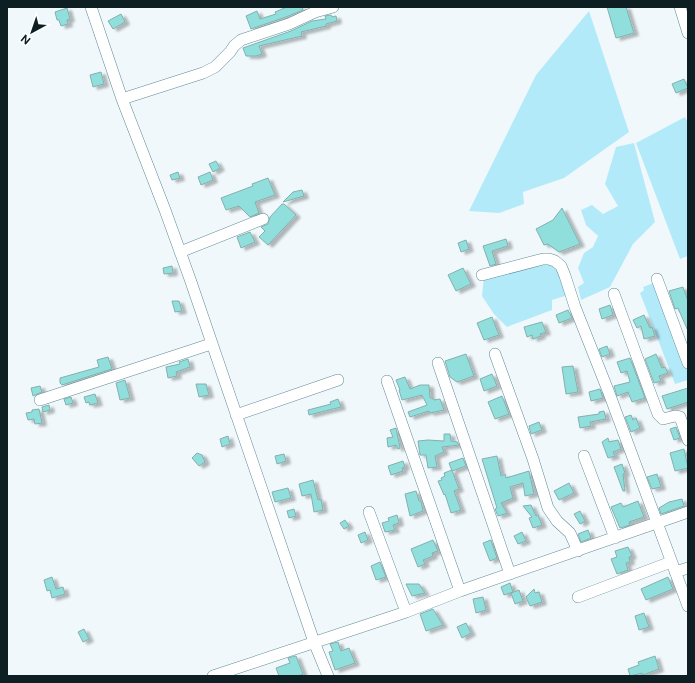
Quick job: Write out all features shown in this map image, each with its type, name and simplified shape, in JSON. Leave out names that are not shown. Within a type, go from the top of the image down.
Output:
[{"type":"street","points":[[91,7],[122,99],[180,252],[314,642],[328,676]]},
{"type":"street","points":[[122,99],[209,70],[230,52],[241,40],[289,24],[315,10],[333,7]]},
{"type":"street","points":[[680,7],[688,33]]},
{"type":"street","points":[[180,252],[263,219]]},
{"type":"street","points":[[482,274],[549,258],[560,266],[688,606]]},
{"type":"street","points":[[657,279],[688,363]]},
{"type":"street","points":[[614,294],[658,414],[663,418],[675,416],[680,417],[688,440]]},
{"type":"street","points":[[40,400],[211,344]]},
{"type":"street","points":[[495,354],[533,459],[548,508],[557,521],[570,533],[578,551]]},
{"type":"street","points":[[438,363],[510,574]]},
{"type":"street","points":[[236,415],[338,380]]},
{"type":"street","points":[[387,381],[460,591]]},
{"type":"street","points":[[584,456],[615,538]]},
{"type":"street","points":[[369,512],[406,612]]},
{"type":"street","points":[[213,676],[406,612],[460,591],[688,512]]},
{"type":"street","points":[[578,597],[673,567],[688,568]]},
{"type":"shaded area","points":[[589,11],[629,132],[564,178],[523,192],[524,204],[499,213],[469,211],[536,75]]},
{"type":"shaded area","points":[[685,117],[688,123],[688,256],[680,259],[636,143]]},
{"type":"shaded area","points":[[634,143],[655,222],[633,244],[610,287],[581,300],[578,287],[584,283],[578,268],[584,253],[593,247],[598,236],[586,225],[581,210],[592,205],[603,214],[618,206],[605,184],[616,147]]},
{"type":"shaded area","points":[[549,262],[559,268],[568,295],[552,300],[552,310],[507,327],[494,314],[482,296],[484,277]]},
{"type":"shaded area","points":[[656,282],[688,372],[688,380],[675,384],[640,293],[644,290],[643,287]]},
{"type":"building","points":[[287,7],[302,7],[303,10],[251,29],[246,16],[257,11],[260,19],[276,14],[275,12]]},
{"type":"building","points":[[607,7],[626,7],[634,33],[616,38]]},
{"type":"building","points":[[67,8],[70,19],[67,20],[68,24],[61,26],[59,20],[57,20],[55,12]]},
{"type":"building","points":[[121,14],[125,22],[113,29],[108,21]]},
{"type":"building","points":[[331,15],[332,17],[336,16],[337,21],[326,24],[326,26],[301,32],[302,36],[259,46],[262,54],[256,56],[246,56],[243,48],[291,31],[312,21],[326,19],[325,16]]},
{"type":"building","points":[[101,72],[104,84],[93,87],[90,75]]},
{"type":"building","points":[[684,79],[688,88],[676,93],[672,84]]},
{"type":"building","points":[[216,161],[220,168],[213,172],[209,164]]},
{"type":"building","points":[[178,172],[180,178],[172,180],[170,175]]},
{"type":"building","points":[[210,172],[213,180],[201,185],[198,177]]},
{"type":"building","points":[[268,178],[275,195],[255,202],[259,213],[250,217],[239,206],[226,210],[221,198],[253,186],[252,184]]},
{"type":"building","points":[[302,190],[304,196],[283,202],[293,192]]},
{"type":"building","points":[[282,204],[284,204],[296,215],[268,245],[259,237],[265,231],[261,227],[268,224],[270,217]]},
{"type":"building","points":[[562,208],[580,244],[559,252],[548,244],[544,245],[536,229],[553,220]]},
{"type":"building","points":[[250,232],[255,242],[241,248],[237,237]]},
{"type":"building","points":[[506,239],[508,246],[492,251],[496,264],[490,266],[483,246]]},
{"type":"building","points":[[466,240],[469,249],[461,252],[458,243]]},
{"type":"building","points":[[172,266],[173,273],[164,274],[163,268]]},
{"type":"building","points":[[463,268],[471,284],[456,291],[448,275]]},
{"type":"building","points":[[683,287],[688,301],[688,331],[678,308],[675,309],[669,291]]},
{"type":"building","points":[[172,301],[179,301],[182,311],[175,312]]},
{"type":"building","points":[[610,305],[613,315],[602,319],[599,309]]},
{"type":"building","points":[[568,310],[572,318],[559,323],[556,315]]},
{"type":"building","points":[[644,315],[650,328],[652,327],[655,336],[644,339],[641,326],[637,328],[633,320]]},
{"type":"building","points":[[492,317],[499,335],[484,340],[477,323]]},
{"type":"building","points":[[542,322],[546,332],[533,339],[532,335],[527,337],[524,327]]},
{"type":"building","points":[[607,346],[610,354],[602,357],[599,349]]},
{"type":"building","points":[[466,354],[474,376],[457,382],[450,377],[445,361]]},
{"type":"building","points":[[656,354],[662,368],[665,367],[668,373],[659,376],[661,381],[654,383],[645,359]]},
{"type":"building","points":[[108,357],[112,369],[62,385],[60,383],[60,378],[99,367],[97,360]]},
{"type":"building","points":[[630,358],[645,398],[632,402],[628,392],[617,396],[614,386],[630,382],[627,371],[621,373],[617,362]]},
{"type":"building","points":[[188,359],[190,367],[176,372],[177,376],[168,378],[166,367],[180,364],[179,362]]},
{"type":"building","points":[[573,366],[578,392],[566,394],[562,367]]},
{"type":"building","points":[[492,374],[497,386],[484,391],[480,379]]},
{"type":"building","points":[[405,377],[410,389],[420,385],[429,385],[430,398],[434,400],[440,399],[444,410],[430,413],[429,411],[410,417],[408,412],[427,405],[422,395],[402,400],[396,380]]},
{"type":"building","points":[[125,380],[130,398],[120,400],[116,383]]},
{"type":"building","points":[[196,384],[206,384],[209,395],[199,397]]},
{"type":"building","points":[[40,386],[42,392],[33,396],[31,388]]},
{"type":"building","points":[[688,388],[688,402],[667,409],[662,396]]},
{"type":"building","points":[[600,389],[603,398],[591,401],[589,392]]},
{"type":"building","points":[[95,394],[98,403],[90,405],[89,402],[86,403],[84,397]]},
{"type":"building","points":[[502,396],[509,414],[495,419],[488,402]]},
{"type":"building","points":[[71,397],[73,403],[66,405],[64,399]]},
{"type":"building","points":[[338,399],[341,407],[309,415],[308,410],[331,404],[330,402]]},
{"type":"building","points":[[49,405],[50,410],[43,412],[42,407]]},
{"type":"building","points":[[39,409],[42,423],[35,424],[34,419],[28,420],[26,413]]},
{"type":"building","points":[[604,411],[606,419],[590,422],[591,426],[580,428],[578,417],[599,414],[599,412]]},
{"type":"building","points":[[631,415],[633,420],[636,418],[640,428],[631,432],[625,417]]},
{"type":"building","points":[[539,422],[542,430],[531,434],[529,426]]},
{"type":"building","points":[[676,427],[680,438],[674,440],[670,429]]},
{"type":"building","points":[[396,428],[400,448],[398,449],[396,445],[388,447],[387,438],[393,437],[390,430]]},
{"type":"building","points":[[444,434],[450,434],[451,441],[457,442],[459,445],[442,447],[444,452],[435,456],[437,467],[428,468],[426,455],[420,455],[418,441],[444,441]]},
{"type":"building","points":[[228,436],[230,444],[222,447],[220,439]]},
{"type":"building","points":[[608,438],[609,442],[618,440],[621,449],[613,452],[615,456],[608,458],[602,442]]},
{"type":"building","points":[[684,449],[688,468],[675,471],[670,453]]},
{"type":"building","points":[[197,453],[202,455],[205,462],[199,466],[192,458]]},
{"type":"building","points":[[284,454],[286,461],[277,464],[275,456]]},
{"type":"building","points":[[497,456],[501,476],[505,474],[506,478],[529,471],[534,494],[525,496],[523,483],[510,487],[513,498],[501,503],[507,513],[498,516],[482,459]]},
{"type":"building","points":[[463,458],[466,466],[452,471],[449,463]]},
{"type":"building","points":[[403,461],[405,467],[402,468],[403,471],[391,475],[388,466]]},
{"type":"building","points":[[622,464],[625,473],[623,474],[625,491],[623,491],[614,467]]},
{"type":"building","points":[[452,470],[459,489],[454,491],[461,510],[451,513],[445,494],[444,495],[438,481],[442,480],[441,478],[445,476],[444,473]]},
{"type":"building","points":[[657,474],[661,487],[652,489],[647,477]]},
{"type":"building","points":[[313,480],[318,500],[321,499],[323,510],[314,512],[311,494],[302,496],[299,484]]},
{"type":"building","points":[[569,483],[574,493],[559,500],[554,491]]},
{"type":"building","points":[[288,488],[291,498],[275,502],[272,492]]},
{"type":"building","points":[[416,491],[419,501],[421,501],[423,511],[410,516],[405,494]]},
{"type":"building","points":[[682,499],[684,506],[661,514],[659,508],[669,502]]},
{"type":"building","points":[[638,501],[644,517],[629,522],[630,525],[620,528],[611,507],[621,503],[623,507]]},
{"type":"building","points":[[531,505],[536,516],[538,515],[542,525],[533,528],[529,518],[532,517],[523,506]]},
{"type":"building","points":[[294,509],[296,516],[289,518],[287,511]]},
{"type":"building","points":[[580,511],[585,521],[580,524],[574,514]]},
{"type":"building","points":[[397,515],[399,523],[393,525],[395,530],[385,532],[382,523],[389,521],[388,518]]},
{"type":"building","points":[[345,520],[349,526],[344,529],[340,523]]},
{"type":"building","points":[[588,530],[591,538],[581,542],[578,534]]},
{"type":"building","points":[[365,532],[368,540],[361,543],[358,535]]},
{"type":"building","points":[[522,532],[526,541],[518,544],[514,536]]},
{"type":"building","points":[[433,540],[438,551],[432,553],[433,556],[423,560],[425,564],[418,567],[411,549]]},
{"type":"building","points":[[491,540],[497,558],[490,561],[483,543]]},
{"type":"building","points":[[628,547],[632,556],[629,557],[630,562],[626,563],[628,570],[617,574],[611,559],[617,557],[615,551]]},
{"type":"building","points":[[380,562],[386,577],[376,580],[371,566]]},
{"type":"building","points":[[52,577],[56,589],[63,587],[65,594],[52,598],[50,590],[47,591],[44,580]]},
{"type":"building","points":[[668,577],[673,589],[646,600],[641,589]]},
{"type":"building","points":[[510,583],[513,592],[504,595],[501,587]]},
{"type":"building","points":[[406,584],[419,584],[425,593],[412,596]]},
{"type":"building","points":[[534,589],[535,593],[539,592],[542,602],[530,606],[526,597]]},
{"type":"building","points":[[519,590],[523,601],[515,604],[511,593]]},
{"type":"building","points":[[483,597],[486,610],[476,613],[473,599]]},
{"type":"building","points":[[433,609],[443,625],[426,631],[420,614]]},
{"type":"building","points":[[644,613],[649,627],[639,630],[635,616]]},
{"type":"building","points":[[466,623],[471,633],[462,638],[457,627]]},
{"type":"building","points":[[84,629],[89,639],[83,642],[78,632]]},
{"type":"building","points":[[338,642],[341,651],[349,648],[355,663],[335,670],[329,652],[333,651],[330,644]]},
{"type":"building","points":[[296,656],[303,674],[298,676],[279,676],[276,668],[290,663],[288,658]]},
{"type":"building","points":[[655,656],[659,669],[643,675],[642,673],[630,676],[628,669],[639,665],[638,662]]}]
